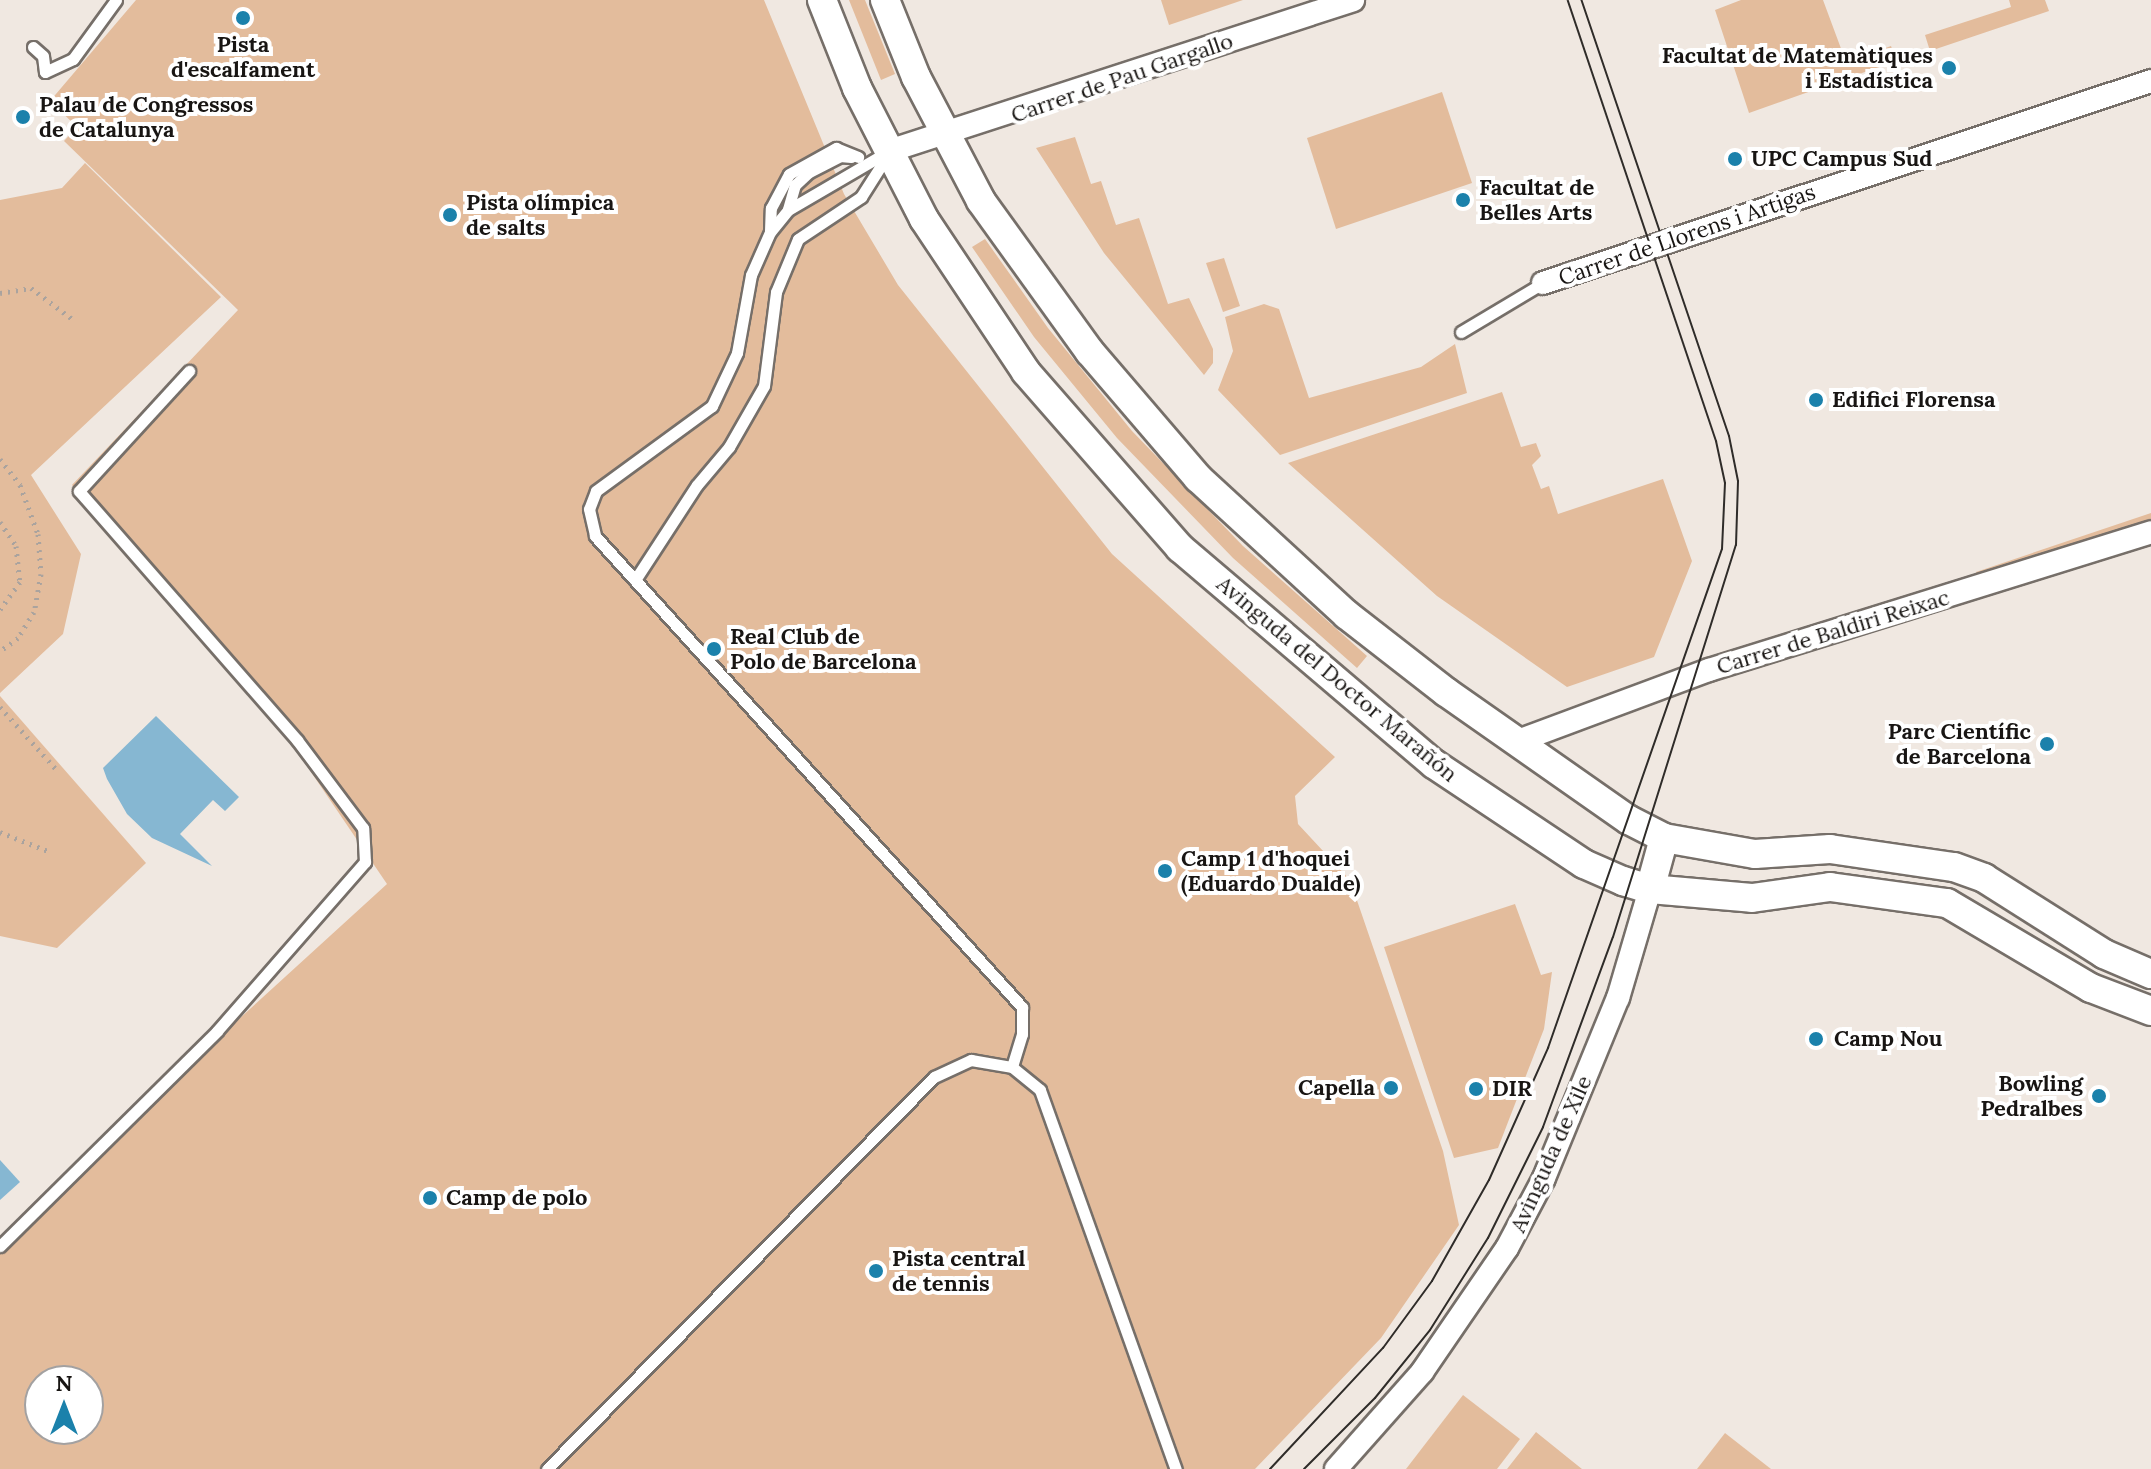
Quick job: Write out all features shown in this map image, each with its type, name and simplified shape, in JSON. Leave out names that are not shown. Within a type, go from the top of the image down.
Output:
[{"type":"street","name":"Avinguda del Doctor Marañón","points":[[822,0],[882,155],[1026,372],[1180,548],[1434,764],[1584,864],[1650,889],[1752,898],[1830,887],[1947,903],[2091,988],[2151,1011]]},
{"type":"street","points":[[885,0],[981,201],[1090,352],[1198,478],[1347,615],[1629,820],[1664,838],[1755,854],[1830,849],[1954,867],[1984,878],[2104,954],[2151,974]]},
{"type":"street","name":"Carrer de Pau Gargallo","points":[[882,155],[1353,0]]},
{"type":"street","name":"Carrer de Llorens i Artigas","points":[[1543,283],[2151,81]]},
{"type":"street","name":"Carrer de Baldiri Reixac","points":[[1518,741],[1709,670],[2151,532]]},
{"type":"street","name":"Avinguda de Xile","points":[[1336,1469],[1422,1372],[1507,1248],[1544,1178],[1618,998],[1664,838]]},
{"type":"lane","points":[[33,47],[43,56],[45,72],[73,59],[116,0]]},
{"type":"lane","points":[[770,232],[771,208],[789,174],[836,148],[858,157]]},
{"type":"lane","points":[[788,210],[795,185],[809,172],[840,156],[882,155]]},
{"type":"lane","points":[[882,155],[788,210],[770,232],[751,275],[737,353],[712,406],[596,491],[589,509],[595,536],[1022,1007],[1022,1034],[1012,1067]]},
{"type":"lane","points":[[635,580],[697,485],[729,447],[764,386],[776,292],[798,239],[814,224],[861,197],[882,155]]},
{"type":"lane","points":[[1461,332],[1543,283]]},
{"type":"lane","points":[[0,1246],[217,1031],[365,862],[363,828],[297,740],[79,491],[189,371]]},
{"type":"lane","points":[[547,1469],[934,1077],[971,1060],[1012,1067],[1040,1090],[1176,1469]]},
{"type":"path","points":[[0,293],[31,288],[75,321]]},
{"type":"path","points":[[0,459],[20,485],[34,522],[41,574],[34,612],[18,638],[0,651]]},
{"type":"path","points":[[0,522],[16,546],[20,582],[0,610]]},
{"type":"path","points":[[0,707],[56,769]]},
{"type":"path","points":[[0,832],[48,851]]},
{"type":"shaded area","name":"Real Club de Polo de Barcelona","points":[[136,0],[764,0],[844,194],[898,285],[1112,554],[1335,757],[1295,796],[1298,824],[1350,880],[1443,1151],[1459,1225],[1381,1338],[1255,1469],[0,1469],[0,1237],[387,884],[292,744],[72,485],[238,310],[64,141],[77,127],[50,101]]},
{"type":"shaded area","points":[[849,0],[865,0],[895,74],[881,80]]},
{"type":"shaded area","points":[[1161,0],[1243,0],[1169,25]]},
{"type":"shaded area","points":[[1741,0],[1823,0],[1846,62],[1891,46],[1896,61],[1749,113],[1715,10]]},
{"type":"shaded area","points":[[2009,0],[2045,0],[2049,11],[1930,51],[1925,35],[2011,7]]},
{"type":"shaded area","points":[[1442,92],[1472,183],[1336,229],[1307,138]]},
{"type":"shaded area","points":[[1075,137],[1091,184],[1101,181],[1116,225],[1139,218],[1168,304],[1189,298],[1213,349],[1213,363],[1204,375],[1104,253],[1036,148]]},
{"type":"shaded area","points":[[85,163],[221,297],[31,475],[81,554],[63,634],[0,693],[0,200],[62,188]]},
{"type":"shaded area","points":[[985,239],[1048,328],[1132,431],[1243,546],[1367,656],[1357,668],[1233,558],[1117,438],[1034,337],[972,247]]},
{"type":"shaded area","points":[[1224,258],[1240,306],[1223,312],[1206,263]]},
{"type":"shaded area","points":[[1264,304],[1279,309],[1309,398],[1421,367],[1455,344],[1467,393],[1280,455],[1218,390],[1233,351],[1225,317]]},
{"type":"shaded area","points":[[1502,392],[1521,447],[1536,443],[1541,456],[1532,465],[1541,489],[1549,486],[1558,514],[1663,479],[1692,561],[1654,657],[1567,687],[1437,596],[1288,463]]},
{"type":"shaded area","points":[[2151,513],[2151,528],[1977,589],[1976,572]]},
{"type":"shaded area","points":[[0,696],[146,863],[57,948],[0,936]]},
{"type":"shaded area","name":"DIR","points":[[1515,904],[1541,975],[1552,972],[1544,1029],[1498,1148],[1454,1158],[1384,947]]},
{"type":"shaded area","points":[[1463,1395],[1520,1439],[1497,1469],[1406,1469]]},
{"type":"shaded area","points":[[1536,1432],[1567,1457],[1582,1469],[1507,1469]]},
{"type":"shaded area","points":[[1725,1433],[1771,1469],[1697,1469]]},
{"type":"water","points":[[156,716],[239,797],[225,811],[213,800],[180,834],[212,866],[152,838],[127,814],[107,779],[103,768]]},
{"type":"water","points":[[0,1160],[20,1182],[0,1200]]},
{"type":"tram line","points":[[1270,1469],[1383,1348],[1432,1281],[1489,1180],[1548,1048],[1722,549],[1725,483],[1716,441],[1568,0]]},
{"type":"tram line","points":[[1304,1469],[1375,1398],[1430,1330],[1488,1238],[1543,1127],[1613,937],[1736,545],[1738,481],[1729,436],[1581,0]]},
{"type":"place","name":"Pista d'escalfament","points":[[243,18]]},
{"type":"place","name":"Facultat de Matemàtiques i Estadística","points":[[1949,68]]},
{"type":"place","name":"Palau de Congressos de Catalunya","points":[[23,117]]},
{"type":"place","name":"UPC Campus Sud","points":[[1735,159]]},
{"type":"place","name":"Facultat de Belles Arts","points":[[1463,200]]},
{"type":"place","name":"Pista olímpica de salts","points":[[450,215]]},
{"type":"place","name":"Edifici Florensa","points":[[1816,400]]},
{"type":"place","name":"Real Club de Polo de Barcelona","points":[[714,649]]},
{"type":"place","name":"Parc Científic de Barcelona","points":[[2047,744]]},
{"type":"place","name":"Camp 1 d'hoquei (Eduardo Dualde)","points":[[1165,871]]},
{"type":"place","name":"Camp Nou","points":[[1816,1039]]},
{"type":"place","name":"Capella","points":[[1391,1088]]},
{"type":"place","name":"DIR","points":[[1476,1089]]},
{"type":"place","name":"Bowling Pedralbes","points":[[2099,1096]]},
{"type":"place","name":"Camp de polo","points":[[430,1198]]},
{"type":"place","name":"Pista central de tennis","points":[[876,1271]]}]
